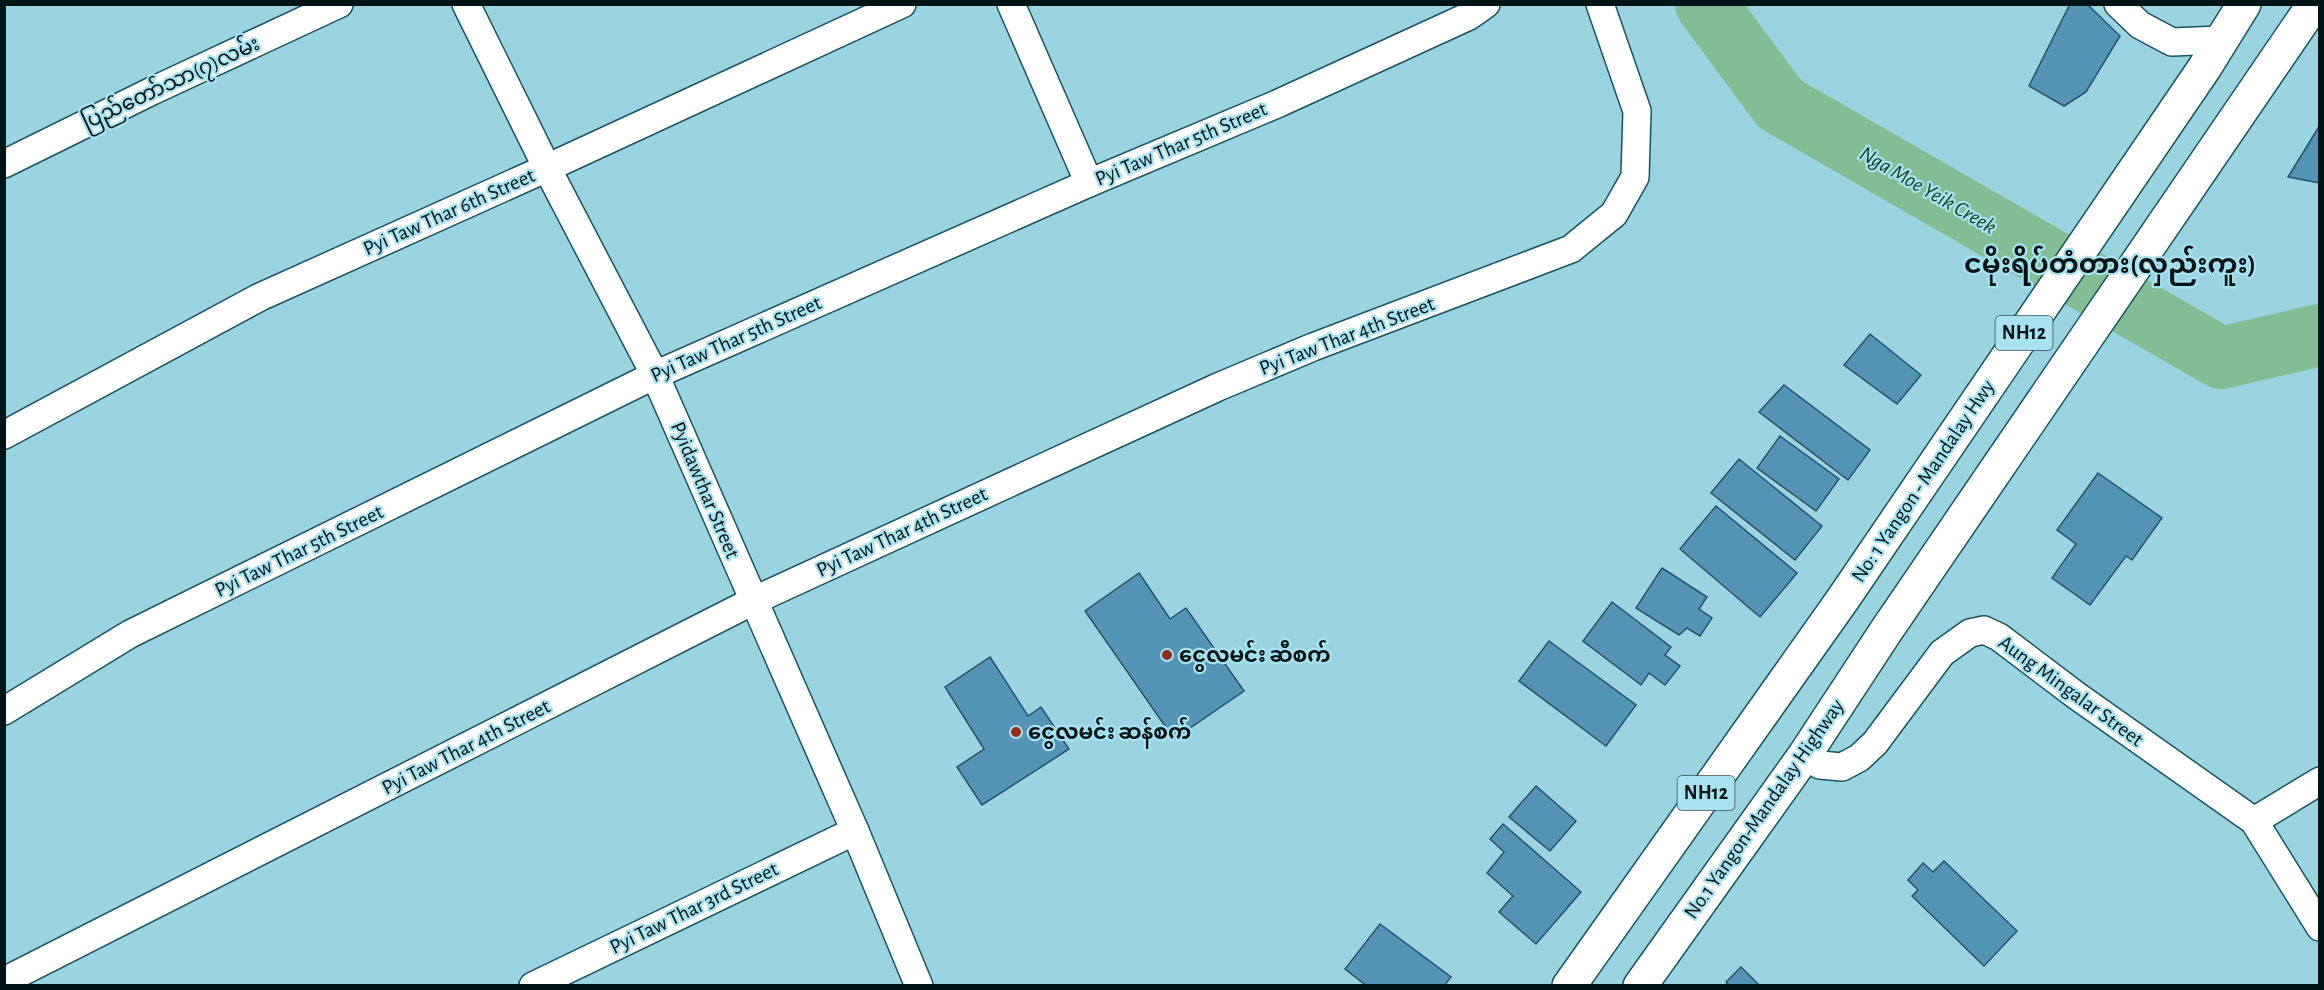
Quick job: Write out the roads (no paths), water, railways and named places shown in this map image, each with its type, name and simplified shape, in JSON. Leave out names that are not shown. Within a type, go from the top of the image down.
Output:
[{"type":"highway","name":"No: 1 Yangon - Mandalay Hwy","points":[[1569,986],[1843,599],[2244,4]]},
{"type":"highway","name":"No.1 Yangon-Mandalay Highway","points":[[1640,986],[1804,756],[1886,631],[2314,4]]},
{"type":"street","name":"ပြည်တော်သာ(၇)လမ်း","points":[[4,164],[152,91],[339,4]]},
{"type":"street","name":"Pyidawthar Street","points":[[466,4],[547,168],[655,375],[855,831],[920,986]]},
{"type":"street","name":"Pyi Taw Thar 6th Street","points":[[4,435],[260,297],[547,168],[902,4]]},
{"type":"street","points":[[1011,4],[1089,183]]},
{"type":"street","name":"Pyi Taw Thar 5th Street","points":[[4,711],[130,634],[655,375],[1089,183],[1287,99],[1469,16],[1486,4]]},
{"type":"street","name":"Pyi Taw Thar 4th Street","points":[[4,981],[753,601],[1218,387],[1313,347],[1571,249],[1614,214],[1635,177],[1637,111],[1600,4]]},
{"type":"street","points":[[2118,4],[2140,25],[2172,42],[2212,53]]},
{"type":"street","name":"Aung Mingalar Street","points":[[1804,756],[1820,765],[1842,767],[1859,758],[1875,743],[1942,653],[1970,633],[1984,630],[1999,637],[2077,696],[2254,821],[2319,927]]},
{"type":"street","points":[[2254,821],[2319,782]]},
{"type":"street","name":"Pyi Taw Thar 3rd Street","points":[[533,986],[855,831]]},
{"type":"waterway","name":"Nga Moe Yeik Creek","points":[[1706,4],[1780,104],[2221,358],[2320,335]]},
{"type":"place","name":"ငွေလမင်း ဆီစက်","points":[[1167,655]]},
{"type":"place","name":"ငွေလမင်း ဆန်စက်","points":[[1016,732]]},
{"type":"district","name":"ငမိုးရိပ်တံတား(လှည်းကူး)","points":[[2110,264]]}]
